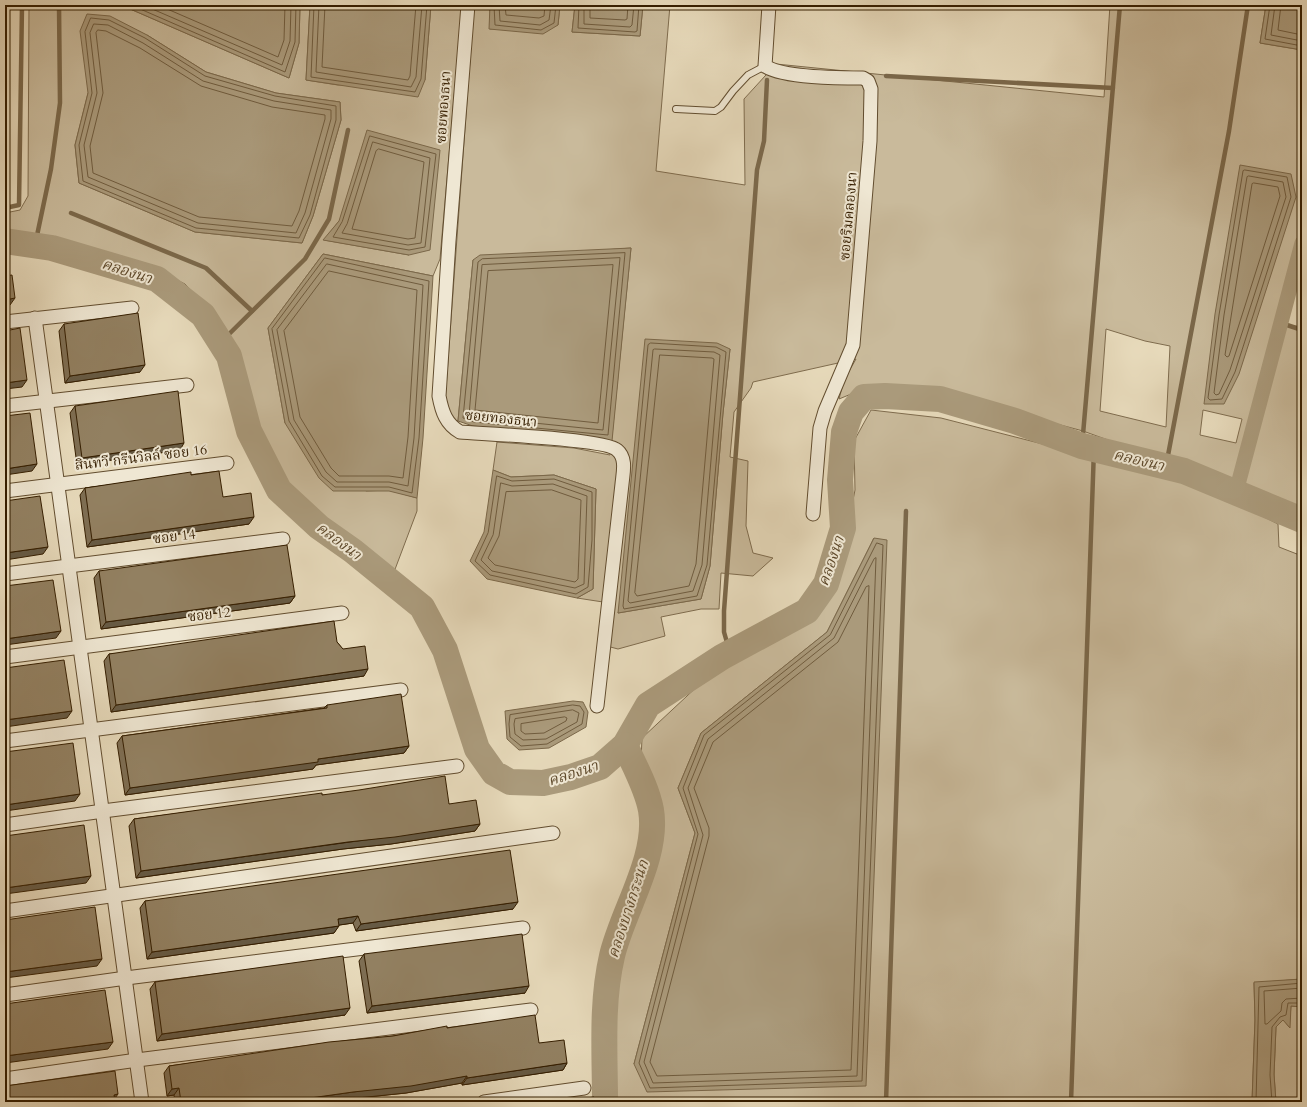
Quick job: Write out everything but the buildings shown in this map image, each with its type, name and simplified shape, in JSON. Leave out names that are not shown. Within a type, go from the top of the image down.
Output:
[{"type":"street","name":"ซอยทองธนา","points":[[468,5],[451,206],[439,396],[442,410],[450,426],[460,432],[588,442],[612,447],[621,454],[624,460],[622,484],[597,706]]},
{"type":"street","points":[[765,66],[769,5]]},
{"type":"street","name":"ซอยริมคลองนา","points":[[765,66],[773,70],[791,74],[863,78],[868,82],[871,89],[870,141],[853,345],[828,404],[820,428],[813,514]]},
{"type":"street","points":[[5,322],[132,308]]},
{"type":"street","points":[[35,318],[142,1102]]},
{"type":"street","points":[[5,406],[187,385]]},
{"type":"street","name":"สินทวี กรีนวิลล์ ซอย 16","points":[[5,490],[227,463]]},
{"type":"street","name":"ซอย 14","points":[[5,574],[283,538]]},
{"type":"street","name":"ซอย 12","points":[[5,657],[342,613]]},
{"type":"street","points":[[5,742],[92,729],[401,690]]},
{"type":"street","points":[[5,826],[103,811],[457,766]]},
{"type":"street","points":[[5,911],[553,833]]},
{"type":"street","points":[[5,995],[126,978],[523,928]]},
{"type":"street","points":[[5,1079],[137,1060],[531,1010]]},
{"type":"street","points":[[484,1102],[584,1088]]},
{"type":"lane","points":[[676,109],[715,111],[721,107],[748,75],[765,66]]},
{"type":"shaded area","points":[[29,5],[121,5],[289,78],[299,43],[300,5],[310,5],[306,80],[338,85],[425,80],[431,5],[462,5],[440,259],[433,276],[323,254],[268,328],[285,423],[366,491],[389,490],[417,498],[417,511],[394,572],[358,546],[282,482],[269,458],[258,428],[238,350],[211,312],[185,284],[151,267],[49,236],[5,234],[5,213],[20,210],[28,196]],"holes":[[[147,35],[206,72],[276,93],[340,102],[341,120],[313,216],[302,243],[195,232],[79,183],[75,145],[88,93]],[[339,221],[409,255],[324,240]]]},
{"type":"shaded area","points":[[474,5],[490,5],[490,29],[558,25],[560,5],[575,5],[572,32],[640,36],[643,5],[670,5],[656,171],[745,185],[744,99],[776,64],[1104,97],[1110,5],[1266,5],[1260,43],[1302,50],[1302,266],[1300,264],[1286,325],[1302,327],[1302,510],[1083,431],[926,389],[881,387],[856,392],[839,399],[844,380],[856,359],[753,382],[751,388],[734,412],[730,457],[748,461],[746,526],[753,553],[773,558],[753,576],[721,573],[719,609],[701,609],[661,617],[665,636],[618,649],[599,644],[603,602],[577,598],[593,589],[596,489],[554,475],[511,477],[493,470],[497,442],[574,448],[610,455],[631,248],[473,260],[458,421],[452,419],[445,402]],"holes":[[[1106,329],[1145,341],[1170,346],[1166,427],[1100,411]],[[730,349],[710,566],[701,599],[618,613]],[[1203,410],[1242,419],[1236,443],[1200,435]]]},
{"type":"shaded area","points":[[871,410],[941,418],[1199,484],[1278,524],[1279,547],[1302,556],[1302,979],[1254,983],[1255,1020],[1252,1102],[616,1102],[614,993],[643,879],[661,826],[641,760],[642,738],[702,682],[801,620],[840,567],[855,490],[854,441]],"holes":[[[874,538],[634,1064],[695,833],[678,788],[701,733],[827,632]]]},
{"type":"shaded area","points":[[1291,1006],[1302,1007],[1302,1102],[1300,1098],[1296,1102],[1276,1102],[1274,1075],[1276,1027],[1283,1019],[1289,1027]]},
{"type":"water","points":[[121,5],[300,5],[299,43],[289,78]]},
{"type":"water","points":[[310,5],[431,5],[425,80],[418,97],[306,80]]},
{"type":"water","points":[[490,5],[560,5],[558,25],[543,34],[489,29]]},
{"type":"water","points":[[575,5],[643,5],[640,36],[572,32]]},
{"type":"water","points":[[1266,5],[1302,5],[1302,50],[1260,43]]},
{"type":"water","points":[[87,14],[110,16],[147,35],[206,72],[276,93],[340,102],[341,120],[313,216],[302,243],[195,232],[79,183],[75,145],[88,93],[80,31]]},
{"type":"water","points":[[367,130],[440,150],[430,250],[409,255],[323,240],[339,221]]},
{"type":"water","points":[[1240,165],[1291,174],[1296,197],[1239,374],[1224,404],[1204,404],[1215,314]]},
{"type":"water","points":[[631,248],[612,441],[473,426],[458,421],[473,260],[480,255]]},
{"type":"water","points":[[323,254],[433,276],[423,438],[417,498],[389,491],[333,491],[319,478],[285,423],[268,328]]},
{"type":"water","points":[[645,339],[717,343],[730,349],[710,566],[701,599],[618,613]]},
{"type":"water","points":[[493,470],[511,477],[554,475],[596,489],[593,589],[577,598],[487,579],[470,561],[484,532]]},
{"type":"water","points":[[874,538],[887,540],[866,1086],[647,1092],[634,1064],[695,833],[678,788],[701,733],[827,632]]},
{"type":"water","points":[[573,701],[583,702],[588,712],[586,727],[549,748],[519,750],[507,739],[505,711]]},
{"type":"water","points":[[1302,979],[1302,1007],[1291,1006],[1290,1028],[1283,1020],[1276,1027],[1274,1074],[1276,1102],[1252,1102],[1255,1020],[1254,982]]},
{"type":"waterway","points":[[5,208],[19,205],[22,5]]},
{"type":"waterway","points":[[35,245],[51,169],[60,103],[59,5]]},
{"type":"waterway","points":[[1082,446],[1120,5]]},
{"type":"waterway","points":[[1166,466],[1229,131],[1248,5]]},
{"type":"waterway","points":[[886,76],[1113,88]]},
{"type":"waterway","points":[[730,653],[724,632],[724,611],[757,170],[764,141],[767,80]]},
{"type":"waterway","points":[[221,342],[305,259],[329,219],[348,130]]},
{"type":"waterway","points":[[71,213],[206,268],[252,311]]},
{"type":"waterway","name":"คลองนา","points":[[5,241],[52,248],[157,279],[203,315],[229,356],[249,431],[279,490],[319,527],[353,551],[422,607],[445,650],[477,749],[494,773],[510,782],[543,783],[571,777],[600,767],[625,745],[648,705],[722,657],[807,611],[826,584],[843,528],[840,480],[844,432],[851,412],[864,397],[885,396],[940,399],[1015,421],[1082,446],[1184,471],[1302,520]]},
{"type":"waterway","points":[[1236,492],[1302,243]]},
{"type":"waterway","points":[[1281,323],[1302,330]]},
{"type":"waterway","points":[[1071,1102],[1094,449]]},
{"type":"waterway","points":[[886,1102],[906,511]]},
{"type":"waterway","name":"คลองบางกระนก","points":[[605,1102],[604,1029],[606,992],[612,956],[623,921],[645,865],[650,846],[652,828],[651,810],[647,793],[625,745]]}]
